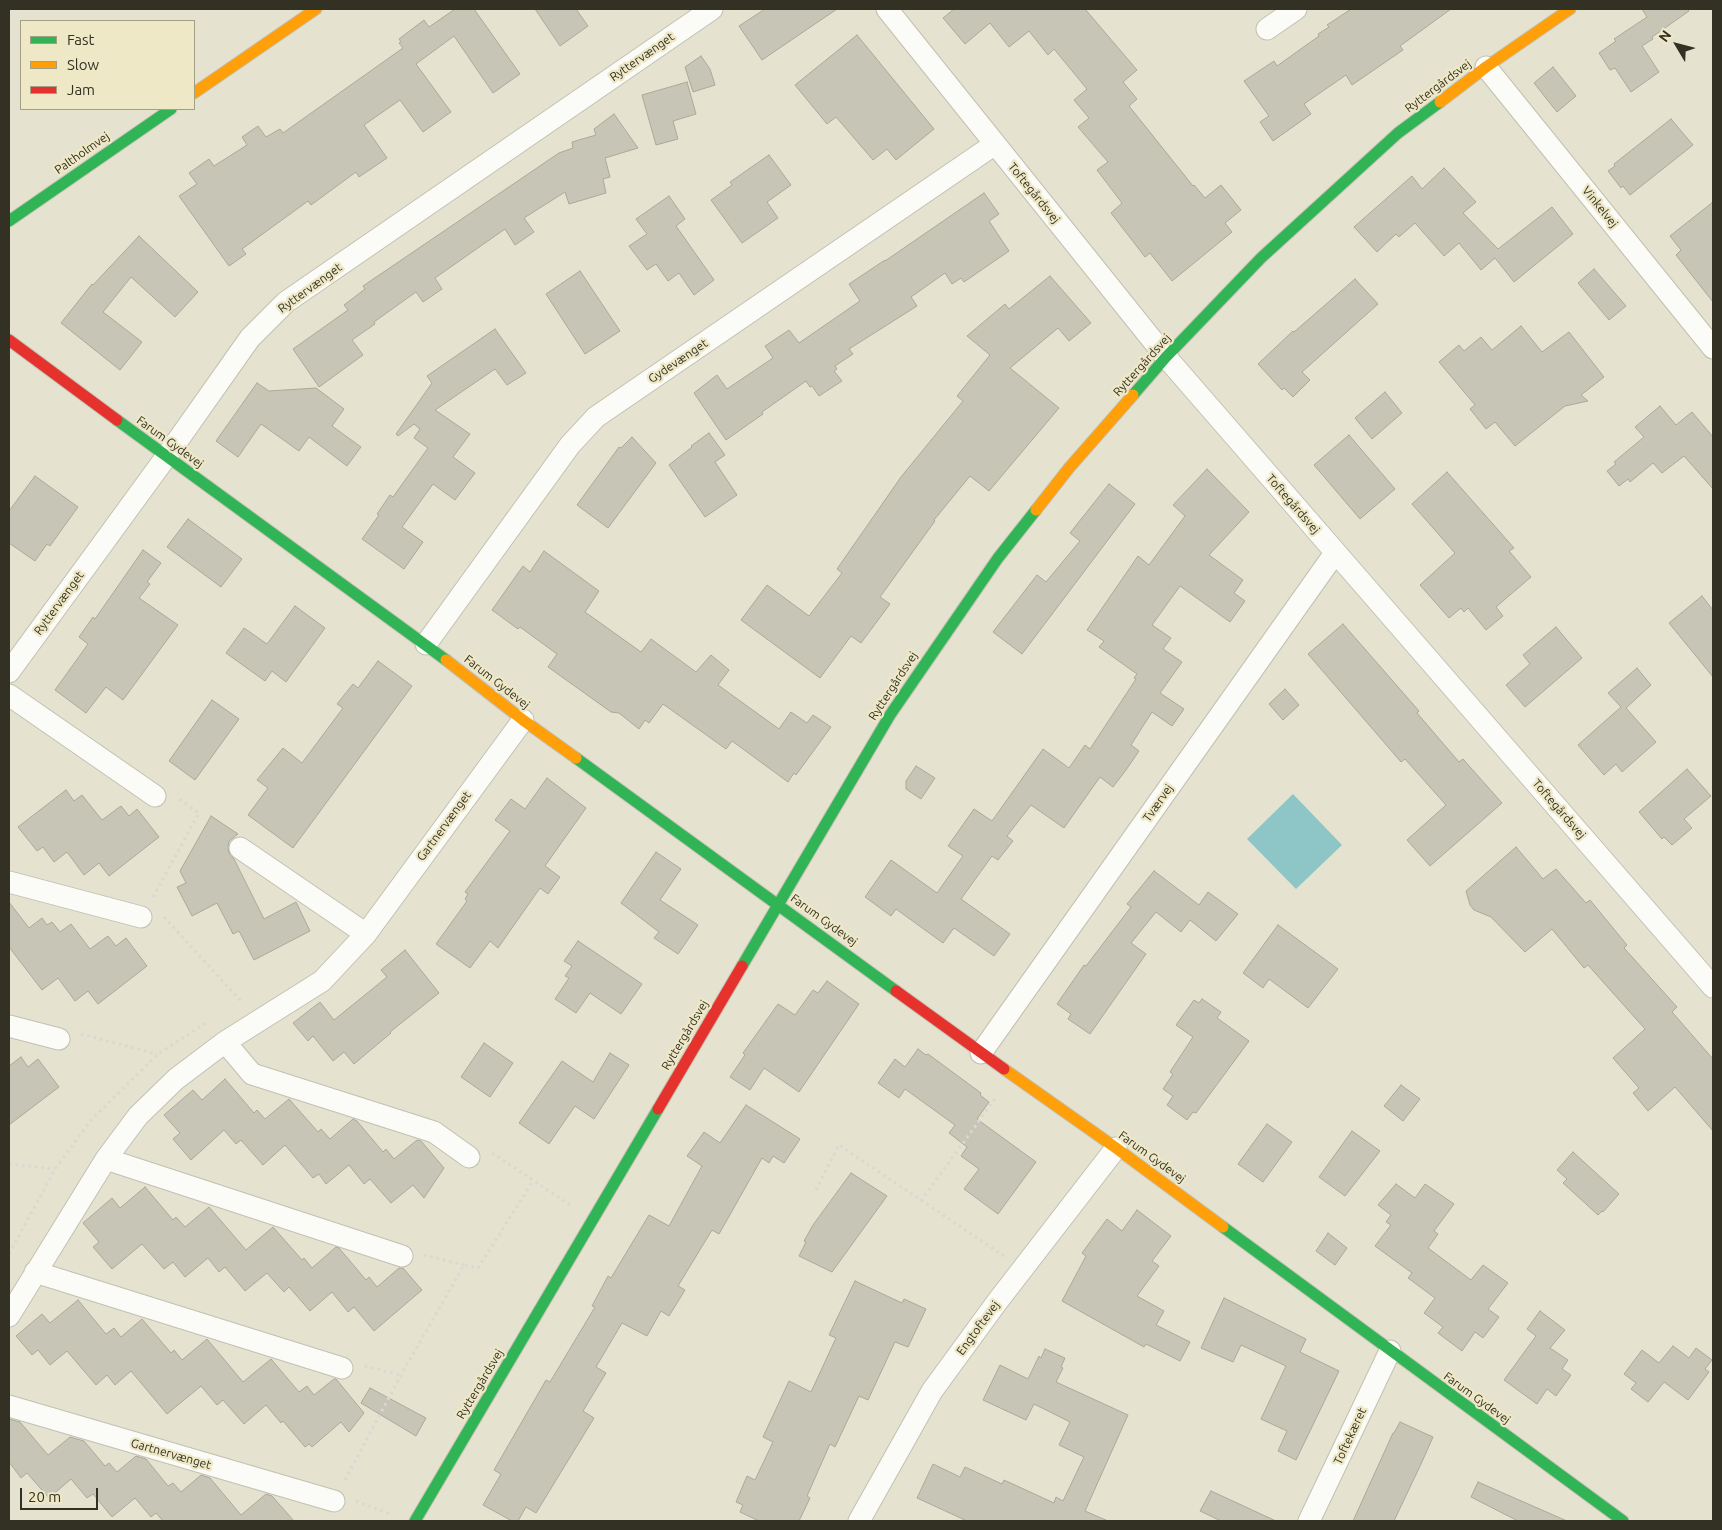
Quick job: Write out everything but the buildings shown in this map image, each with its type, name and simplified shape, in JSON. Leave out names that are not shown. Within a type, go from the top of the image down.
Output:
[{"type":"street","points":[[195,92],[316,9]]},
{"type":"street","name":"Ryttervænget","points":[[9,672],[166,457],[250,338],[286,302],[712,9]]},
{"type":"street","name":"Toftegårdsvej","points":[[887,9],[1166,357],[1713,987]]},
{"type":"street","points":[[1267,29],[1296,9]]},
{"type":"street","name":"Ryttergårdsvej","points":[[415,1521],[890,715],[990,570],[1069,468],[1166,357],[1261,258],[1398,133],[1486,66],[1570,9]]},
{"type":"street","name":"Vinkelvej","points":[[1486,66],[1713,348]]},
{"type":"street","name":"Paltholmvej","points":[[9,221],[170,110]]},
{"type":"street","name":"Gydevænget","points":[[426,644],[570,445],[596,417],[995,144]]},
{"type":"street","name":"Farum Gydevej","points":[[9,340],[166,457],[426,644],[523,720],[779,904],[981,1053],[1116,1148],[1623,1521]]},
{"type":"street","name":"Tværvej","points":[[981,1053],[1335,553]]},
{"type":"street","points":[[9,696],[155,796]]},
{"type":"street","name":"Gartnervænget","points":[[9,1316],[106,1159],[138,1116],[176,1079],[225,1042],[322,981],[366,934],[523,720]]},
{"type":"street","points":[[240,848],[366,934]]},
{"type":"street","points":[[9,882],[142,917]]},
{"type":"street","points":[[9,1026],[59,1039]]},
{"type":"street","points":[[225,1042],[252,1074],[434,1132],[469,1157]]},
{"type":"street","name":"Engtoftevej","points":[[859,1521],[932,1391],[1116,1148]]},
{"type":"street","points":[[106,1159],[402,1256]]},
{"type":"street","points":[[35,1272],[342,1368]]},
{"type":"street","name":"Toftekæret","points":[[1309,1521],[1390,1351]]},
{"type":"street","name":"Gartnervænget","points":[[9,1406],[334,1501]]},
{"type":"path","points":[[142,917],[199,813],[166,789],[155,796]]},
{"type":"path","points":[[164,916],[241,1002]]},
{"type":"path","points":[[59,1039],[74,1032],[158,1054]]},
{"type":"path","points":[[921,1201],[1012,1075]]},
{"type":"path","points":[[816,1190],[839,1145],[1023,1269]]},
{"type":"path","points":[[469,1157],[494,1154],[577,1210]]},
{"type":"path","points":[[9,1164],[55,1169]]},
{"type":"path","points":[[402,1256],[416,1253],[478,1268],[533,1181]]},
{"type":"path","points":[[334,1501],[401,1375],[464,1265]]},
{"type":"path","points":[[342,1368],[351,1363],[401,1375]]},
{"type":"path","points":[[334,1501],[346,1498],[394,1515]]},
{"type":"water","points":[[1293,794],[1342,845],[1296,889],[1247,839]]},
{"type":"traffic: fast","points":[[1133,395],[1166,357],[1261,258],[1398,133],[1440,102]]},
{"type":"traffic: fast","points":[[9,221],[170,110]]},
{"type":"traffic: fast","points":[[117,420],[446,660]]},
{"type":"traffic: fast","points":[[742,966],[890,715],[998,558],[1036,510]]},
{"type":"traffic: fast","points":[[576,758],[896,991]]},
{"type":"traffic: fast","points":[[415,1521],[658,1109]]},
{"type":"traffic: fast","points":[[1223,1227],[1623,1521]]},
{"type":"traffic: slow","points":[[195,92],[316,9]]},
{"type":"traffic: slow","points":[[1440,102],[1486,67],[1570,9]]},
{"type":"traffic: slow","points":[[1036,510],[1069,468],[1133,395]]},
{"type":"traffic: slow","points":[[446,660],[523,720],[576,758]]},
{"type":"traffic: slow","points":[[1004,1069],[1223,1227]]},
{"type":"traffic: jam","points":[[9,340],[117,420]]},
{"type":"traffic: jam","points":[[658,1109],[742,966]]},
{"type":"traffic: jam","points":[[896,991],[1004,1069]]}]
